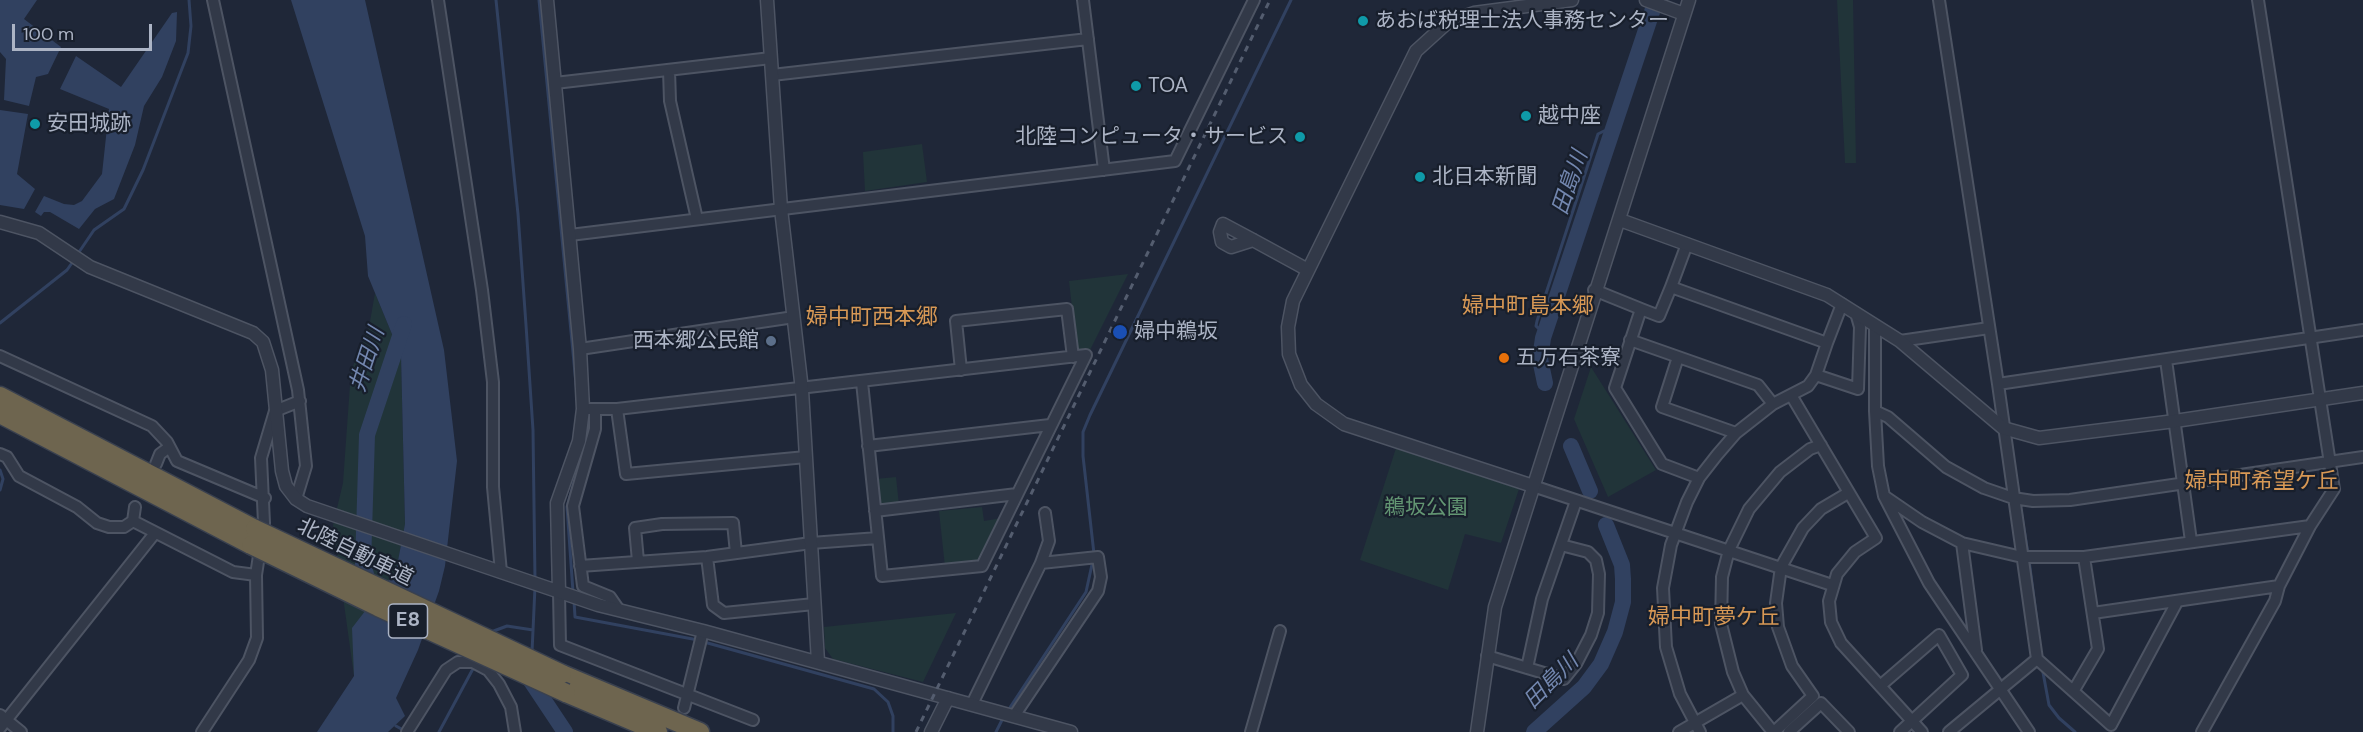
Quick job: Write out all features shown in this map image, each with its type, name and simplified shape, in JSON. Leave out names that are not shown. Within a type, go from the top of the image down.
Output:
[{"type":"highway","name":"北陸自動車道","points":[[0,396],[396,616],[658,732]]},
{"type":"highway","name":"北陸自動車道","points":[[0,414],[253,537],[562,674],[700,732]]},
{"type":"street","points":[[213,0],[300,401],[306,466],[296,499]]},
{"type":"street","points":[[438,0],[494,382],[493,487],[497,571]]},
{"type":"street","points":[[547,0],[580,349],[589,409],[595,429],[573,506],[580,566],[583,586],[610,597],[619,610]]},
{"type":"street","points":[[767,0],[781,209],[802,390],[818,662]]},
{"type":"street","points":[[1083,0],[1104,170]]},
{"type":"street","points":[[570,235],[1175,161],[1254,0]]},
{"type":"street","points":[[1572,0],[1474,13],[1448,22],[1416,51],[1293,301],[1288,327],[1289,354],[1301,385],[1316,404],[1344,424],[1832,585]]},
{"type":"street","points":[[1646,0],[1684,14]]},
{"type":"street","points":[[1477,732],[1495,607],[1594,290],[1620,220],[1689,0]]},
{"type":"street","points":[[1939,0],[1998,384],[2037,659],[2111,725],[2177,602]]},
{"type":"street","points":[[2202,732],[2275,602],[2278,586],[2310,526],[2334,489],[2312,338],[2307,330],[2258,0]]},
{"type":"street","points":[[772,75],[1088,39]]},
{"type":"street","points":[[555,83],[771,58]]},
{"type":"street","points":[[669,69],[670,101],[697,219]]},
{"type":"street","points":[[1620,220],[1827,295],[1900,341],[2003,428],[2039,438],[2175,422],[2363,393]]},
{"type":"street","points":[[0,222],[39,233],[90,267],[253,333],[263,342],[268,355],[282,471],[286,486],[296,499],[307,506],[559,592],[619,610],[1071,732]]},
{"type":"street","points":[[1253,240],[1308,270]]},
{"type":"street","points":[[1594,290],[1659,316],[1687,244]]},
{"type":"street","points":[[1671,287],[1827,343]]},
{"type":"street","points":[[1697,727],[1672,672],[1663,618],[1663,588],[1675,532],[1699,478],[1736,433],[1773,404],[1808,386],[1816,375],[1842,304]]},
{"type":"street","points":[[960,370],[956,321],[1067,309],[1073,357]]},
{"type":"street","points":[[1641,309],[1615,388],[1662,464],[1699,478]]},
{"type":"street","points":[[1856,313],[1860,327],[1858,389]]},
{"type":"street","points":[[580,349],[794,317]]},
{"type":"street","points":[[1875,326],[1875,411],[1878,466],[1884,496],[1929,583],[2029,732]]},
{"type":"street","points":[[1900,341],[1989,328]]},
{"type":"street","points":[[1998,384],[2363,330]]},
{"type":"street","points":[[1630,340],[1758,385],[1773,404]]},
{"type":"street","points":[[589,409],[617,409],[802,390],[862,382],[1086,355],[982,566],[882,576],[862,382]]},
{"type":"street","points":[[0,356],[152,426],[167,442],[168,448],[177,461],[265,498]]},
{"type":"street","points":[[1678,357],[1662,407],[1736,433]]},
{"type":"street","points":[[2166,360],[2191,541]]},
{"type":"street","points":[[1816,375],[1858,389],[1875,389]]},
{"type":"street","points":[[1791,395],[1876,538],[1846,560],[1832,585],[1829,601],[1831,622],[1841,643],[1922,732]]},
{"type":"street","points":[[275,411],[300,401]]},
{"type":"street","points":[[589,409],[557,503],[560,645],[753,720]]},
{"type":"street","points":[[617,409],[626,474],[806,457]]},
{"type":"street","points":[[202,732],[249,660],[257,638],[256,575],[264,523],[265,498],[261,458],[275,411]]},
{"type":"street","points":[[1875,411],[1888,417],[1946,467],[1984,488],[2013,498],[2070,500],[2363,457]]},
{"type":"street","points":[[868,446],[1050,424]]},
{"type":"street","points":[[1821,445],[1797,458],[1765,488],[1749,509],[1729,550],[1722,577],[1721,624],[1725,647],[1743,695],[1773,732],[1813,696],[1792,666],[1778,627],[1776,603],[1781,567],[1803,528],[1821,509],[1848,493]]},
{"type":"street","points":[[156,464],[160,454],[168,448]]},
{"type":"street","points":[[0,454],[7,457],[20,476],[76,507],[97,523],[109,527],[124,527],[133,521],[135,507]]},
{"type":"street","points":[[875,511],[1017,494]]},
{"type":"street","points":[[1884,496],[1922,522],[1962,543],[2022,557],[2084,557],[2310,526]]},
{"type":"street","points":[[1527,668],[1542,599],[1576,501]]},
{"type":"street","points":[[972,704],[1041,563],[1049,541],[1045,513]]},
{"type":"street","points":[[133,521],[233,572],[256,575]]},
{"type":"street","points":[[638,561],[635,528],[662,524],[734,523],[736,553]]},
{"type":"street","points":[[21,732],[2,721],[155,532]]},
{"type":"street","points":[[580,566],[708,557],[811,543],[878,538]]},
{"type":"street","points":[[1962,543],[1976,653]]},
{"type":"street","points":[[1487,656],[1564,679],[1576,664],[1592,635],[1598,613],[1599,574],[1596,560],[1588,552],[1561,544]]},
{"type":"street","points":[[708,557],[713,605],[724,613],[814,604]]},
{"type":"street","points":[[1014,716],[1098,591],[1101,577],[1098,557],[1041,563]]},
{"type":"street","points":[[2074,690],[2098,649],[2084,557]]},
{"type":"street","points":[[2093,613],[2278,586]]},
{"type":"street","points":[[684,708],[703,631]]},
{"type":"street","points":[[1251,732],[1280,631]]},
{"type":"street","points":[[1880,686],[1939,635],[1962,675],[1900,732]]},
{"type":"street","points":[[1949,732],[1999,688],[2009,683],[2037,659]]},
{"type":"street","points":[[407,732],[446,670],[458,662],[473,662],[488,670],[500,684],[511,707],[515,732]]},
{"type":"street","points":[[1679,732],[1697,727],[1743,695]]},
{"type":"street","points":[[931,732],[948,698]]},
{"type":"street","points":[[1789,732],[1821,703],[1849,732]]},
{"type":"green space","points":[[1837,0],[1853,0],[1856,163],[1845,163]]},
{"type":"green space","points":[[922,144],[927,182],[865,191],[863,152]]},
{"type":"green space","points":[[1128,274],[1089,352],[1077,353],[1069,281]]},
{"type":"green space","points":[[375,293],[401,356],[405,525],[396,571],[354,676],[333,525],[343,483],[351,371],[369,327]]},
{"type":"green space","points":[[1591,367],[1656,470],[1608,497],[1574,419]]},
{"type":"green space","name":"鵜坂公園","points":[[1396,448],[1519,489],[1501,543],[1465,534],[1448,590],[1360,560]]},
{"type":"green space","points":[[896,477],[899,505],[883,507],[877,502],[875,479]]},
{"type":"green space","points":[[982,507],[984,521],[1002,518],[982,559],[975,563],[945,567],[939,511]]},
{"type":"green space","points":[[956,613],[923,682],[833,659],[825,648],[824,627]]},
{"type":"water","points":[[0,0],[37,0],[24,19],[61,47],[48,74],[36,77],[29,106],[4,100],[6,59],[0,52]]},
{"type":"water","points":[[291,0],[365,0],[444,350],[457,461],[445,566],[439,591],[418,650],[396,698],[405,716],[388,732],[317,732],[354,676],[352,628],[396,571],[405,524],[401,356],[368,276],[365,236]]},
{"type":"water","points":[[177,12],[176,41],[162,77],[144,106],[135,145],[114,199],[95,209],[79,229],[50,212],[44,212],[41,216],[35,212],[44,196],[64,204],[74,205],[82,201],[102,174],[109,109],[60,89],[76,56],[121,87],[172,13]]},
{"type":"water","points":[[0,110],[28,114],[17,174],[35,189],[24,209],[0,205]]},
{"type":"waterway","points":[[77,255],[94,230],[124,209],[143,170],[188,53],[191,26],[189,0]]},
{"type":"waterway","points":[[496,0],[518,214],[526,325],[533,430],[535,580]]},
{"type":"waterway","points":[[539,0],[578,404]]},
{"type":"waterway","points":[[1094,554],[1083,456],[1083,432],[1291,0]]},
{"type":"waterway","name":"田島川","points":[[1545,383],[1540,359],[1543,338],[1656,0]]},
{"type":"waterway","points":[[1544,333],[1536,326],[1537,321],[1598,134],[1604,131],[1612,132]]},
{"type":"waterway","points":[[0,323],[67,270],[74,260]]},
{"type":"waterway","name":"井田川","points":[[371,592],[363,564],[367,435],[404,324]]},
{"type":"waterway","points":[[573,592],[567,507],[588,434],[590,417],[587,414]]},
{"type":"waterway","name":"田島川","points":[[1571,446],[1590,491]]},
{"type":"waterway","points":[[0,470],[3,479],[0,490]]},
{"type":"waterway","points":[[2021,510],[2028,554]]},
{"type":"waterway","name":"田島川","points":[[1534,732],[1584,687],[1601,664],[1615,632],[1623,602],[1622,565],[1606,525]]},
{"type":"waterway","points":[[1007,712],[1086,592],[1093,560]]},
{"type":"waterway","points":[[2029,560],[2037,622]]},
{"type":"waterway","points":[[532,652],[535,587]]},
{"type":"waterway","points":[[574,601],[575,617],[698,640]]},
{"type":"waterway","points":[[491,632],[507,626],[533,630]]},
{"type":"waterway","points":[[704,642],[874,689],[888,702],[893,716],[893,732]]},
{"type":"waterway","points":[[439,732],[475,665]]},
{"type":"waterway","points":[[2042,667],[2049,705],[2059,718],[2075,732]]},
{"type":"waterway","points":[[531,681],[565,732]]},
{"type":"waterway","points":[[996,732],[1003,718]]},
{"type":"waterway","points":[[396,726],[405,731]]},
{"type":"railway","points":[[916,732],[1270,0]]},
{"type":"place","name":"あおば税理士法人事務センター","points":[[1363,21]]},
{"type":"place","name":"TOA","points":[[1136,86]]},
{"type":"place","name":"越中座","points":[[1526,116]]},
{"type":"place","name":"安田城跡","points":[[35,124]]},
{"type":"place","name":"北陸コンピュータ・サービス","points":[[1300,137]]},
{"type":"place","name":"北日本新聞","points":[[1420,177]]},
{"type":"place","name":"婦中鵜坂","points":[[1120,332]]},
{"type":"place","name":"西本郷公民館","points":[[771,341]]},
{"type":"place","name":"五万石茶寮","points":[[1504,358]]},
{"type":"district","name":"婦中町島本郷","points":[[1528,307]]},
{"type":"district","name":"婦中町西本郷","points":[[872,318]]},
{"type":"district","name":"婦中町希望ケ丘","points":[[2262,482]]},
{"type":"district","name":"婦中町夢ケ丘","points":[[1714,618]]}]
